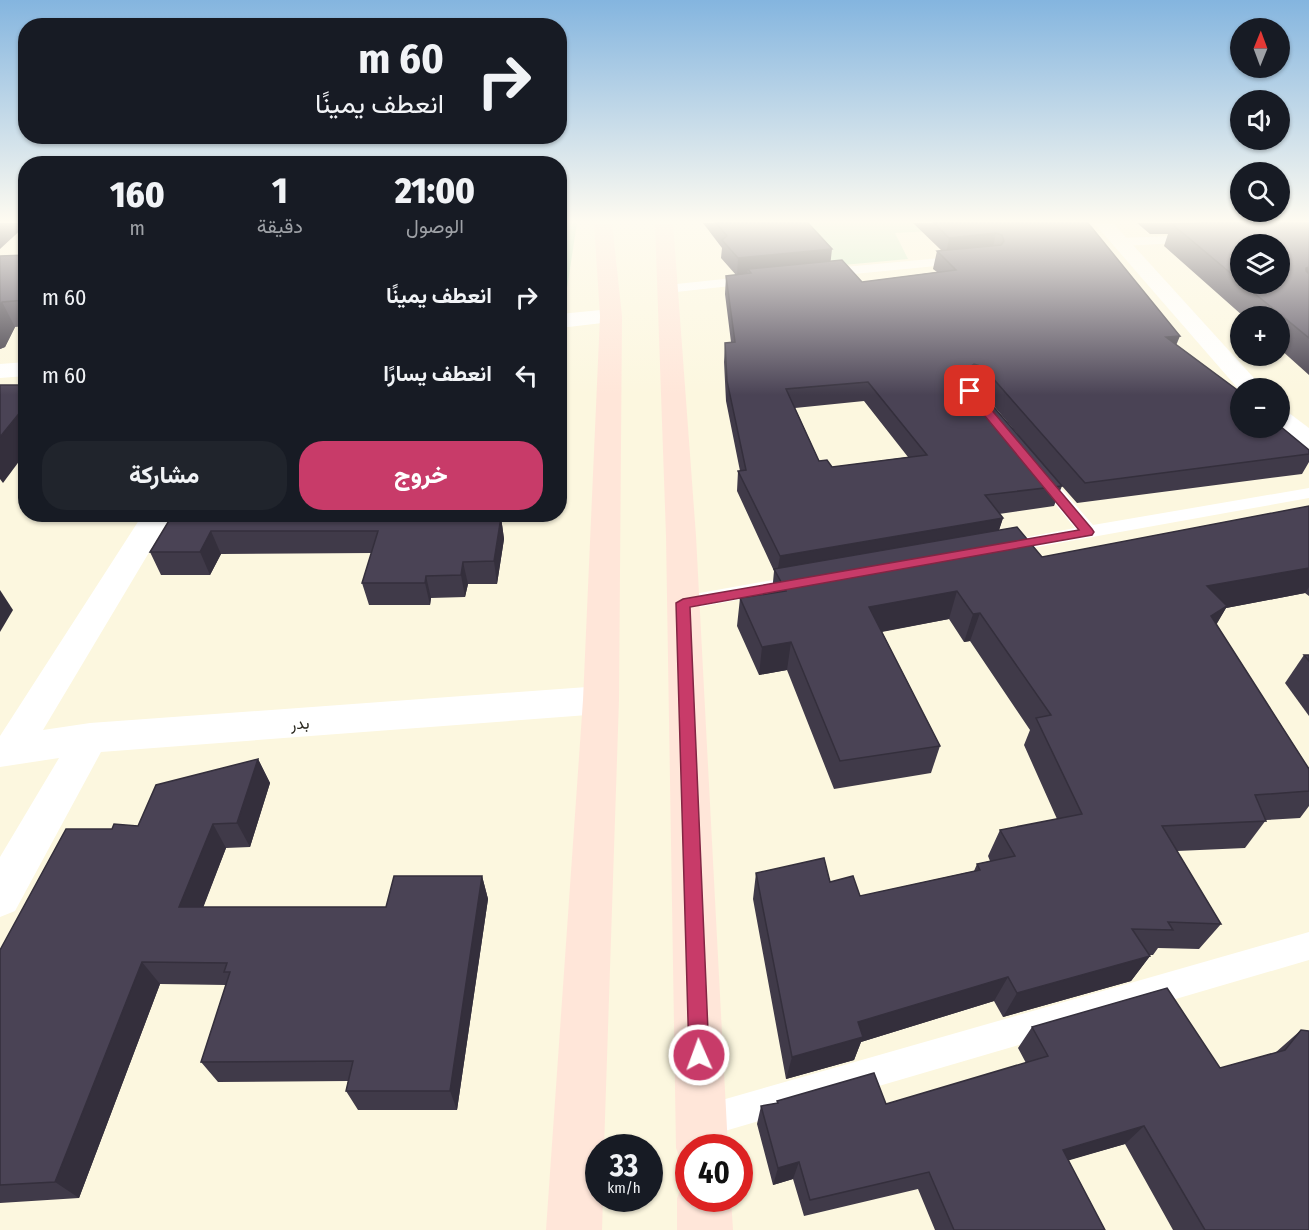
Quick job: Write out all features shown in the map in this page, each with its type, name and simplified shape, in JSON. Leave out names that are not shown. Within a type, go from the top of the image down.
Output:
[{"type":"street","points":[[574,1230],[601,700],[611,316],[608,280]]},
{"type":"street","points":[[667,280],[683,603],[702,1134]]},
{"type":"street","points":[[1155,280],[1242,378]]},
{"type":"street","points":[[567,320],[611,316]]},
{"type":"street","points":[[0,371],[18,370]]},
{"type":"street","points":[[1290,426],[1309,441]]},
{"type":"street","points":[[5,751],[153,522]]},
{"type":"street","name":"بدر","points":[[5,751],[90,738],[601,700]]},
{"type":"street","points":[[0,897],[90,738]]},
{"type":"street","points":[[704,1212],[705,1230]]},
{"type":"lane","points":[[667,289],[748,280]]},
{"type":"lane","points":[[1029,461],[1088,532]]},
{"type":"lane","points":[[984,550],[1309,493]]},
{"type":"lane","points":[[683,603],[822,579]]},
{"type":"lane","points":[[705,1134],[1309,946]]},
{"type":"building","points":[[0,280],[18,280],[18,301],[2,302],[0,305]]},
{"type":"building","points":[[727,280],[1135,280],[1180,336],[1166,337],[1230,385],[1230,438],[1290,438],[1290,434],[1309,450],[1309,454],[1085,483],[983,367],[974,364],[965,370],[967,376],[1062,486],[985,495],[1003,518],[780,556],[738,471],[746,470],[727,381],[725,343],[735,342]],"holes":[[[868,382],[927,455],[832,467],[827,460],[819,461],[786,389]]]},
{"type":"building","points":[[1290,280],[1309,280],[1309,338],[1290,322],[1290,306],[1270,306],[1255,294],[1290,294]]},
{"type":"building","points":[[0,385],[18,385],[18,415],[0,437]]},
{"type":"building","points":[[1309,506],[1309,568],[1207,586],[1227,606],[1211,616],[1309,769],[1309,791],[1255,795],[1266,821],[1162,826],[1221,924],[1168,922],[1173,930],[1132,929],[1150,956],[1017,993],[1008,977],[858,1022],[863,1037],[792,1057],[756,873],[824,858],[830,882],[853,876],[860,896],[980,870],[977,864],[1015,856],[1000,830],[1082,814],[1036,718],[1051,715],[980,613],[973,614],[957,591],[869,607],[940,746],[840,761],[791,642],[762,647],[740,598],[786,591],[774,569],[1017,527],[1042,557]]},
{"type":"building","points":[[168,522],[500,522],[494,561],[463,562],[461,575],[426,576],[425,583],[362,583],[378,531],[211,531],[200,552],[150,552]]},
{"type":"building","points":[[258,759],[237,823],[213,824],[179,907],[386,907],[394,876],[482,876],[450,1091],[346,1091],[353,1061],[201,1062],[230,972],[224,972],[227,963],[142,962],[55,1182],[0,1185],[0,950],[66,829],[112,829],[114,824],[138,826],[156,785]]},
{"type":"building","points":[[1167,988],[1220,1068],[1285,1050],[1301,1030],[1309,1031],[1309,1230],[1205,1230],[1144,1126],[1063,1150],[1105,1230],[954,1230],[929,1172],[810,1200],[799,1162],[778,1168],[761,1106],[778,1103],[777,1101],[874,1073],[886,1104],[1048,1056],[1032,1027]]},
{"type":"route","points":[[699,1055],[683,603],[1088,532],[970,391]]}]
